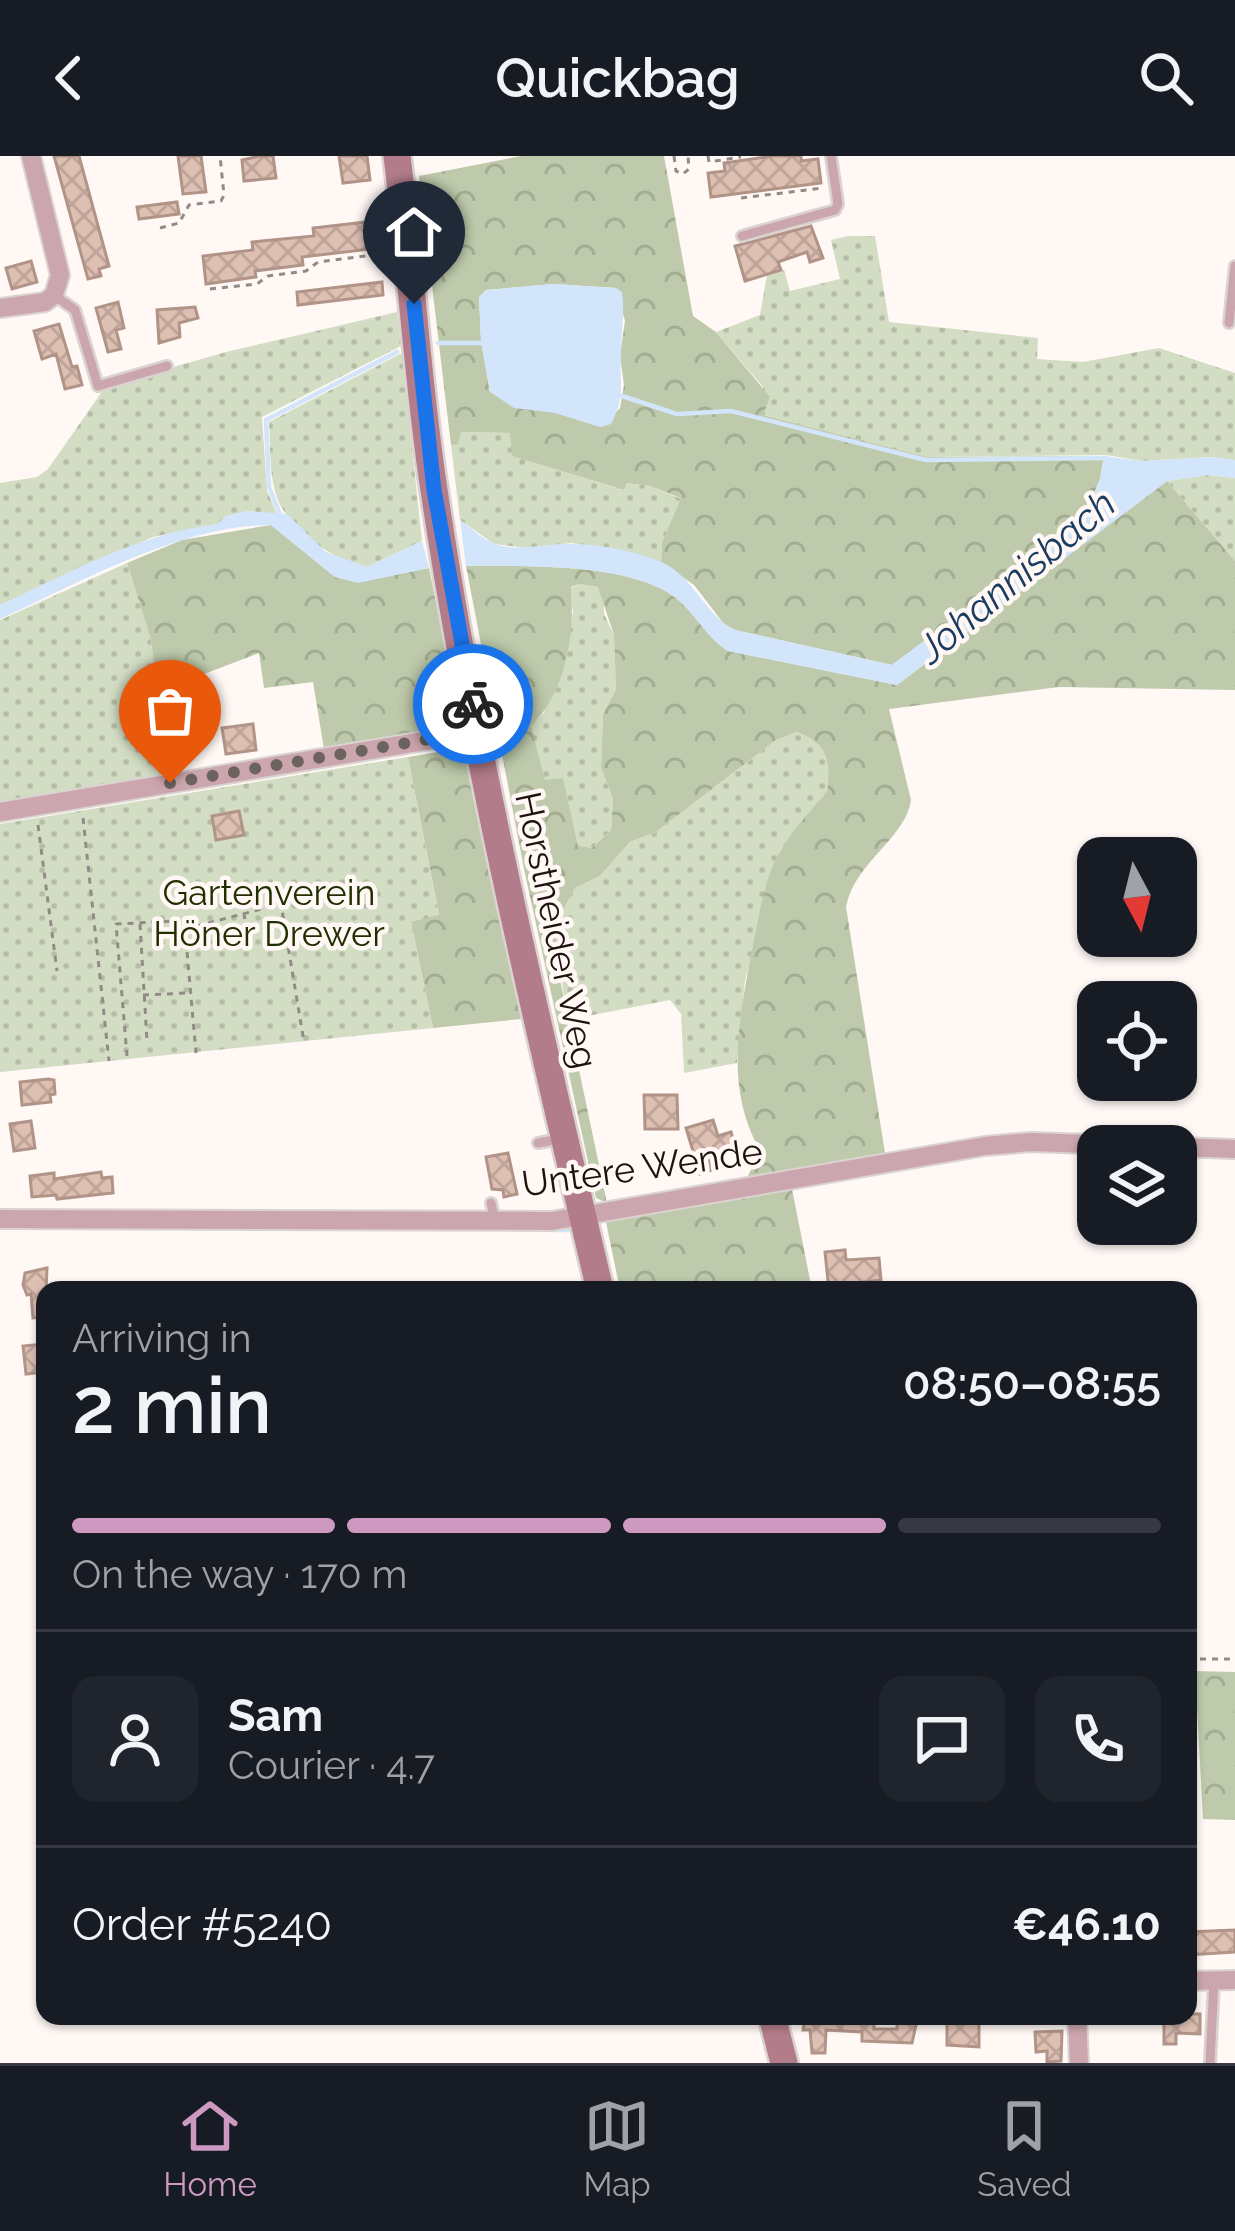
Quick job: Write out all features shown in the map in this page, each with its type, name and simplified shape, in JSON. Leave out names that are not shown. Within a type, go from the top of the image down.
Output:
[{"type":"street","points":[[0,308],[45,302],[54,295],[60,275],[32,156]]},
{"type":"street","name":"Horstheider Weg","points":[[398,156],[447,568],[552,1141],[583,1216],[598,1281]]},
{"type":"street","points":[[0,812],[478,731]]},
{"type":"street","name":"Untere Wende","points":[[0,1219],[493,1212],[552,1221],[985,1146],[1077,1144]]},
{"type":"street","points":[[1197,1148],[1235,1149]]},
{"type":"street","points":[[774,2025],[784,2063]]},
{"type":"street","points":[[1077,2025],[1079,2063]]},
{"type":"lane","points":[[742,236],[836,210],[831,156]]},
{"type":"lane","points":[[1229,323],[1235,266]]},
{"type":"lane","points":[[54,295],[75,310],[98,386],[167,366]]},
{"type":"lane","points":[[1210,2063],[1225,1980]]},
{"type":"path","points":[[160,228],[179,223],[189,205],[221,201],[220,156]]},
{"type":"path","points":[[674,156],[676,171],[683,174],[689,169],[688,156]]},
{"type":"path","points":[[708,156],[709,162],[742,157]]},
{"type":"path","points":[[741,198],[836,187]]},
{"type":"path","points":[[210,289],[257,284],[268,276],[306,271],[318,262],[393,253]]},
{"type":"path","points":[[81,798],[109,1061]]},
{"type":"path","points":[[35,806],[57,971]]},
{"type":"path","points":[[185,928],[281,904],[304,1042]]},
{"type":"path","points":[[244,911],[248,947]]},
{"type":"path","points":[[127,1056],[116,924],[140,922],[177,921],[185,928],[196,1053]]},
{"type":"path","points":[[140,922],[147,1041]]},
{"type":"path","points":[[143,994],[189,993]]},
{"type":"path","points":[[1197,1659],[1235,1659]]},
{"type":"green space","points":[[521,156],[664,156],[693,316],[716,332],[770,397],[763,415],[927,457],[1104,456],[1083,521],[892,665],[735,630],[724,624],[694,585],[661,562],[662,543],[681,498],[650,486],[627,483],[624,490],[512,456],[510,433],[461,432],[458,444],[451,445],[419,176]],"holes":[[[554,284],[616,288],[625,321],[620,356],[624,385],[620,408],[601,427],[490,392],[479,297],[486,290]]]},
{"type":"green space","points":[[875,236],[889,322],[1038,338],[1037,359],[1083,362],[1159,348],[1235,373],[1235,460],[1142,461],[1106,455],[926,457],[763,415],[763,387],[716,332],[760,315],[767,275],[784,270],[790,291],[840,279],[831,240]]},
{"type":"green space","points":[[397,312],[401,346],[262,417],[267,491],[277,514],[247,511],[218,524],[153,537],[0,605],[0,483],[37,477],[48,469],[106,386]]},
{"type":"green space","points":[[402,353],[422,541],[367,567],[319,546],[289,519],[274,488],[269,422]]},
{"type":"green space","points":[[460,432],[511,433],[513,456],[623,490],[627,483],[650,486],[682,499],[662,543],[661,562],[572,543],[528,548],[494,544],[460,520],[451,445],[458,443]]},
{"type":"green space","points":[[1208,475],[1235,478],[1235,561],[1167,481]]},
{"type":"green space","points":[[1167,481],[1235,561],[1235,690],[1059,687],[889,709],[911,800],[900,827],[859,877],[846,907],[885,1153],[747,1178],[760,1150],[748,1125],[738,1073],[744,993],[771,871],[786,842],[827,791],[827,761],[815,742],[797,732],[776,740],[656,832],[630,842],[600,876],[575,888],[556,936],[558,970],[607,1203],[596,1198],[524,869],[466,566],[575,568],[632,578],[676,598],[728,651],[897,685]],"holes":[[[571,587],[598,587],[614,635],[616,690],[603,714],[601,768],[613,799],[611,830],[592,848],[578,846],[563,778],[545,780],[531,726],[553,697],[566,662]]]},
{"type":"green space","points":[[271,525],[335,577],[358,582],[429,568],[459,716],[451,728],[324,749],[313,682],[264,688],[259,653],[175,685],[183,772],[167,775],[151,640],[127,563],[182,540]]},
{"type":"green space","points":[[127,563],[151,640],[167,775],[0,802],[0,620]]},
{"type":"green space","points":[[580,584],[598,587],[614,635],[616,691],[603,714],[601,768],[613,799],[611,830],[592,848],[578,847],[563,779],[545,781],[530,726],[544,713],[573,612],[571,588]]},
{"type":"green space","points":[[797,732],[825,754],[827,791],[780,851],[745,981],[737,1063],[684,1073],[681,1014],[670,1000],[567,1020],[556,936],[575,888],[600,876],[630,842],[656,832],[776,740]]},
{"type":"green space","points":[[455,749],[468,757],[521,1019],[433,1028],[411,922],[439,915],[408,757]]},
{"type":"green space","name":"Gartenverein Höner Drewer","points":[[408,757],[439,916],[411,923],[433,1028],[0,1072],[0,824]]},
{"type":"green space","points":[[792,1189],[810,1281],[618,1281],[606,1222]]},
{"type":"green space","points":[[1197,1671],[1235,1672],[1235,1820],[1203,1819]]},
{"type":"water","points":[[554,284],[622,292],[620,397],[611,424],[601,427],[555,413],[514,408],[490,392],[479,297],[486,290]]},
{"type":"water","name":"Johannisbach","points":[[1104,456],[1142,461],[1235,460],[1235,478],[1208,475],[1167,481],[897,685],[728,651],[676,598],[632,578],[575,568],[466,566],[460,520],[487,540],[509,547],[577,544],[625,551],[671,567],[735,630],[892,665],[1083,521]]},
{"type":"water","points":[[247,511],[287,514],[326,552],[367,567],[422,541],[429,568],[358,583],[335,577],[271,525],[237,528],[202,534],[132,558],[0,619],[0,605],[79,567]]},
{"type":"building","points":[[54,156],[79,156],[109,266],[99,269],[101,276],[88,279]]},
{"type":"building","points":[[178,156],[201,156],[206,192],[183,194]]},
{"type":"building","points":[[273,156],[276,178],[244,181],[242,160]]},
{"type":"building","points":[[339,156],[367,156],[370,180],[343,183]]},
{"type":"building","points":[[773,156],[818,159],[821,183],[711,197],[708,173],[725,171],[724,163]]},
{"type":"building","points":[[177,202],[179,214],[139,219],[137,207]]},
{"type":"building","points":[[375,221],[379,248],[302,257],[303,265],[206,284],[203,256],[253,250],[252,242],[314,236],[313,228]]},
{"type":"building","points":[[811,226],[823,258],[810,262],[807,252],[778,262],[781,270],[745,281],[735,246]]},
{"type":"building","points":[[31,261],[37,282],[12,289],[6,268]]},
{"type":"building","points":[[382,282],[383,295],[298,305],[297,292]]},
{"type":"building","points":[[118,302],[124,328],[116,330],[121,349],[108,352],[96,308]]},
{"type":"building","points":[[195,307],[198,318],[179,323],[180,337],[159,343],[157,310]]},
{"type":"building","points":[[59,324],[82,385],[65,389],[56,354],[42,359],[34,331]]},
{"type":"building","points":[[253,724],[256,750],[226,754],[222,728]]},
{"type":"building","points":[[239,811],[244,835],[216,840],[212,816]]},
{"type":"building","points":[[54,1080],[51,1102],[22,1105],[20,1082]]},
{"type":"building","points":[[644,1095],[677,1095],[678,1129],[645,1129]]},
{"type":"building","points":[[713,1120],[718,1136],[731,1132],[736,1151],[709,1159],[712,1170],[700,1174],[686,1128]]},
{"type":"building","points":[[31,1121],[35,1148],[14,1151],[10,1124]]},
{"type":"building","points":[[508,1153],[517,1194],[504,1197],[503,1190],[492,1189],[486,1157]]},
{"type":"building","points":[[101,1172],[102,1178],[112,1177],[113,1193],[32,1197],[30,1176],[54,1173],[54,1179]]},
{"type":"building","points":[[845,1250],[846,1260],[879,1258],[881,1280],[828,1281],[825,1252]]},
{"type":"building","points":[[47,1268],[46,1281],[36,1281],[36,1318],[31,1294],[27,1295],[23,1285],[25,1273]]},
{"type":"building","points":[[36,1345],[36,1373],[26,1374],[23,1346]]},
{"type":"building","points":[[1235,1930],[1235,1952],[1197,1954],[1197,1932]]},
{"type":"building","points":[[1197,2014],[1200,2034],[1176,2033],[1176,2044],[1164,2044],[1164,2025],[1197,2025]]},
{"type":"building","points":[[804,2025],[897,2029],[897,2025],[916,2025],[912,2043],[862,2041],[862,2032],[826,2030],[825,2053],[812,2053],[810,2030],[803,2030]]},
{"type":"building","points":[[947,2025],[979,2025],[979,2047],[947,2045]]},
{"type":"building","points":[[1062,2031],[1061,2061],[1047,2062],[1047,2051],[1036,2052],[1035,2032]]},
{"type":"waterway","points":[[438,343],[485,343]]},
{"type":"waterway","points":[[281,517],[269,487],[266,420],[397,352]]},
{"type":"waterway","points":[[619,395],[677,414],[731,411],[926,460],[1107,458]]},
{"type":"waterway","points":[[551,1230],[572,1230]]},
{"type":"way so far","points":[[170,783],[478,731],[473,704]]},
{"type":"route","points":[[414,304],[434,490],[473,704]]}]
